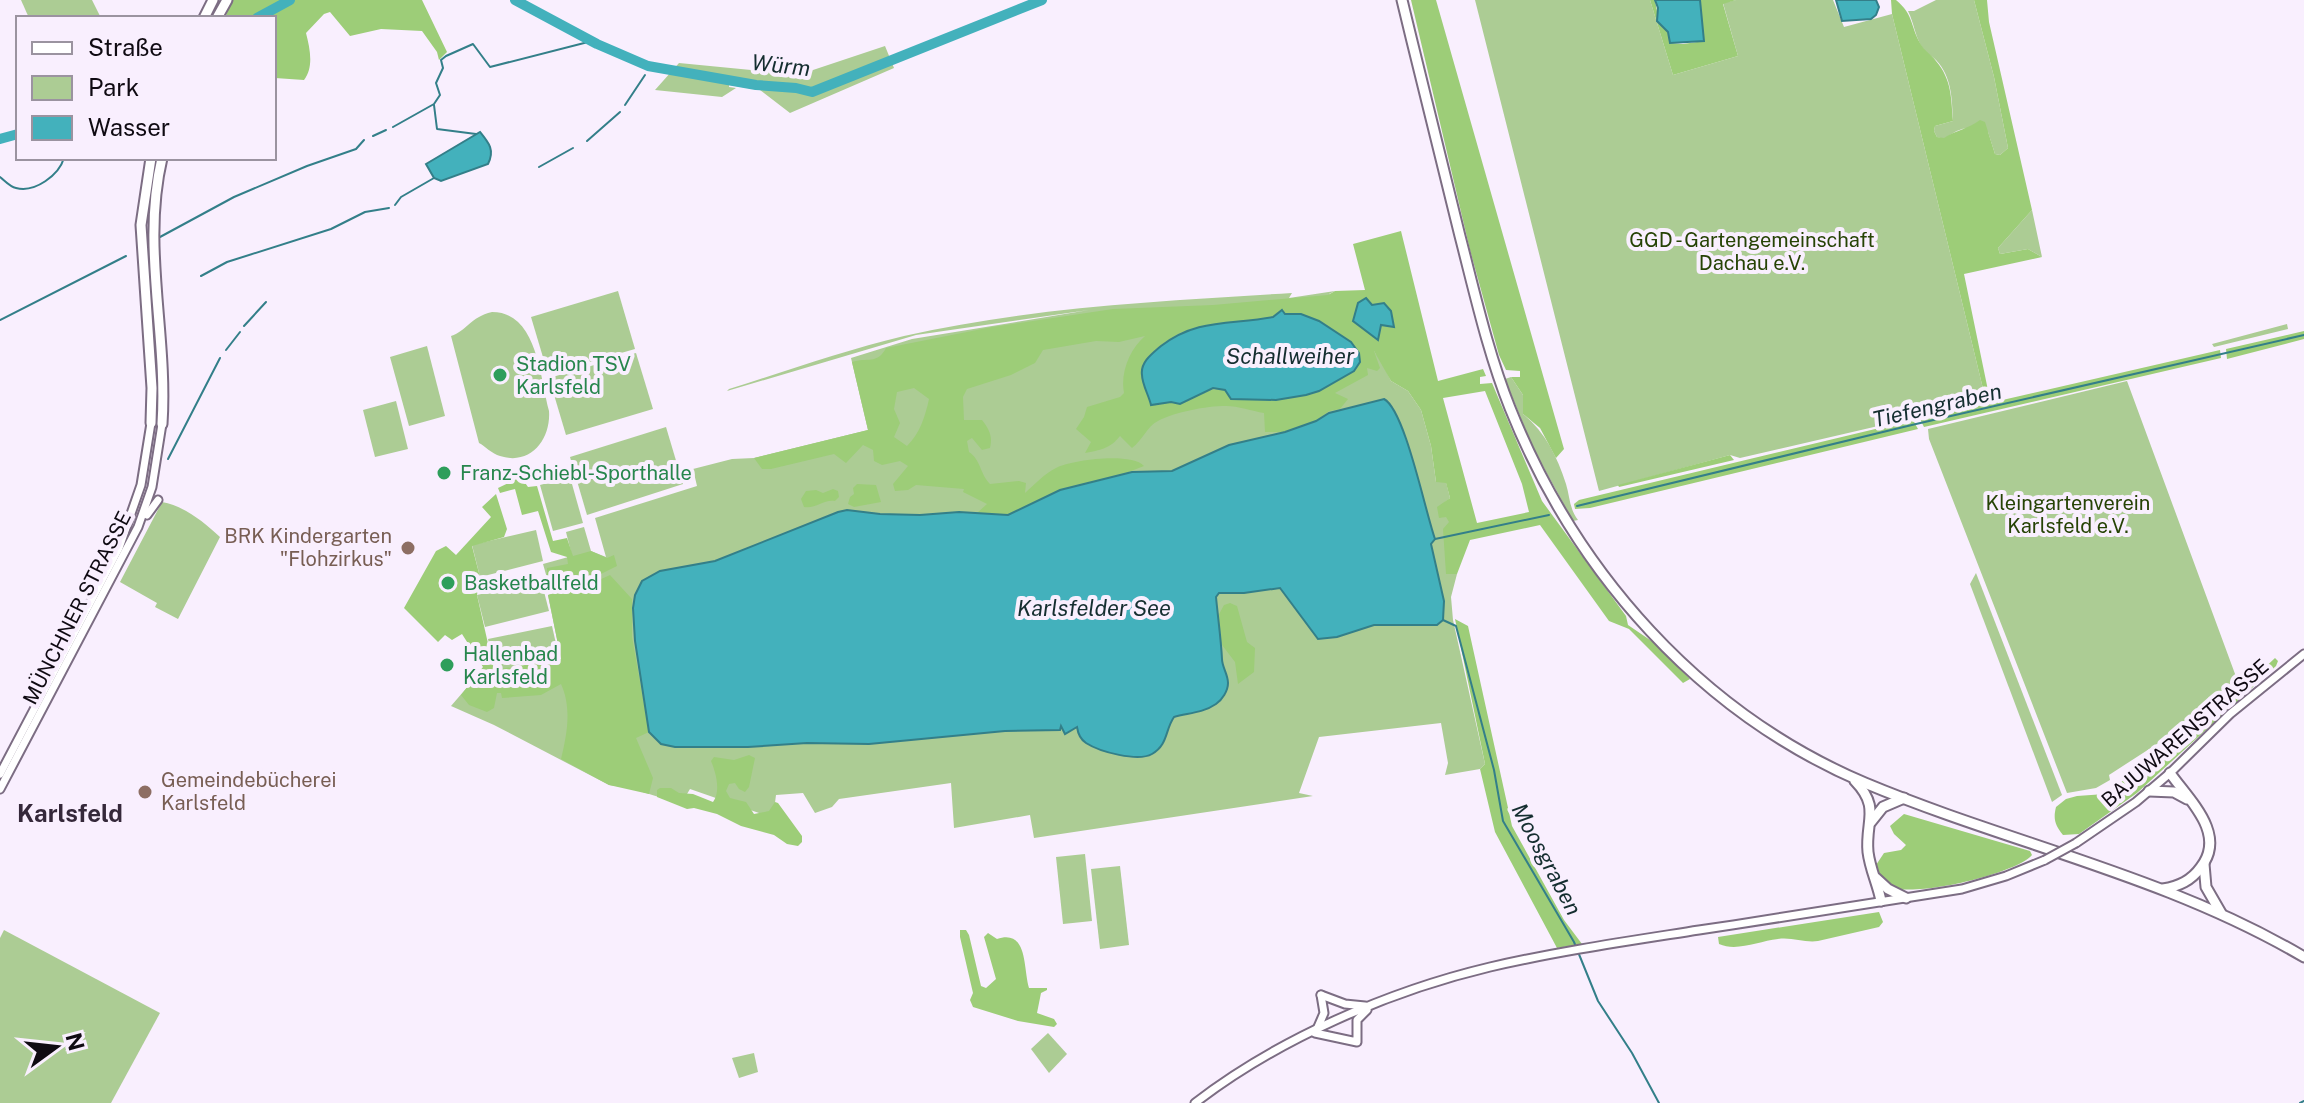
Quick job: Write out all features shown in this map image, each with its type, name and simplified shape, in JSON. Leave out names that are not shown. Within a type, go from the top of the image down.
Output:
[{"type":"highway","points":[[1402,0],[1475,294],[1509,406],[1558,509],[1622,600],[1693,673],[1775,735],[1850,776],[2013,838],[2163,889],[2221,913],[2304,957]]},
{"type":"highway","points":[[151,160],[141,225],[152,388],[151,423]]},
{"type":"highway","points":[[162,160],[152,239],[163,378],[162,424]]},
{"type":"highway","points":[[2163,889],[2183,884],[2204,864],[2209,854],[2210,835],[2203,818],[2170,773]]},
{"type":"highway","points":[[1850,776],[1869,800],[1868,855],[1881,901]]},
{"type":"highway","points":[[2149,791],[2174,792],[2189,801]]},
{"type":"highway","points":[[1871,822],[1883,807],[1904,798]]},
{"type":"highway","points":[[2204,864],[2206,887],[2221,913]]},
{"type":"highway","points":[[1875,877],[1888,889],[1906,898]]},
{"type":"main road","name":"MÜNCHNER STRASSE","points":[[106,583],[143,476],[151,423]]},
{"type":"main road","name":"MÜNCHNER STRASSE","points":[[0,789],[51,686],[138,527],[154,481],[162,424]]},
{"type":"main road","points":[[138,527],[158,500]]},
{"type":"main road","name":"BAJUWARENSTRASSE","points":[[1375,1004],[1490,967],[1962,889],[2006,876],[2076,843],[2149,791],[2230,714],[2304,654]]},
{"type":"main road","name":"MÜNCHNER STRASSE","points":[[0,774],[51,686]]},
{"type":"main road","points":[[1313,1033],[1322,1022],[1324,1013],[1321,995],[1345,1004],[1375,1004]]},
{"type":"main road","points":[[1195,1103],[1237,1075],[1313,1033],[1375,1004]]},
{"type":"main road","points":[[1313,1033],[1357,1042],[1357,1020],[1375,1004]]},
{"type":"green space","points":[[21,0],[92,0],[100,16],[28,16]]},
{"type":"green space","points":[[232,0],[422,0],[447,52],[439,60],[422,31],[381,29],[350,36],[330,12],[324,14],[306,33],[310,64],[304,80],[276,78],[276,16],[226,16]]},
{"type":"green space","points":[[1411,0],[1436,0],[1564,449],[1556,458],[1540,428],[1523,414],[1523,395],[1511,377],[1520,377],[1520,371],[1506,370],[1499,355],[1470,250]]},
{"type":"green space","name":"GGD - Gartengemeinschaft Dachau e.V.","points":[[1475,0],[1650,0],[1673,75],[1738,56],[1723,3],[1736,0],[1833,0],[1844,27],[1892,14],[1986,401],[1740,458],[1730,455],[1599,491]]},
{"type":"green space","points":[[1650,0],[1655,0],[1659,22],[1668,32],[1670,43],[1683,44],[1704,41],[1700,0],[1736,0],[1723,4],[1738,56],[1673,75]]},
{"type":"green space","points":[[1891,0],[1896,0],[1906,11],[1920,43],[1941,68],[1948,82],[1953,121],[1935,126],[1937,137],[1944,138],[1980,120],[1985,122],[1995,154],[2000,155],[2008,148],[1974,0],[1987,0],[1989,22],[2032,210],[1998,248],[2000,254],[2028,249],[2042,257],[1964,274],[1990,400],[1986,401],[1892,14]]},
{"type":"green space","points":[[1936,0],[1974,0],[2008,148],[2000,155],[1995,154],[1988,132],[1965,128],[1944,139],[1937,137],[1934,131],[1935,126],[1953,121],[1950,89],[1941,67],[1920,43],[1908,11]]},
{"type":"green space","points":[[885,46],[894,68],[790,113],[760,90],[729,85],[736,88],[722,97],[655,90],[679,63],[804,73]]},
{"type":"green space","points":[[2032,210],[2042,257],[2028,249],[2000,254],[1998,248]]},
{"type":"green space","points":[[1401,231],[1438,381],[1483,369],[1486,376],[1480,377],[1480,384],[1492,383],[1542,501],[1626,616],[1628,625],[1653,642],[1690,679],[1683,683],[1629,629],[1609,621],[1540,525],[1470,540],[1457,574],[1446,574],[1443,529],[1449,522],[1446,517],[1439,518],[1437,507],[1450,498],[1446,483],[1436,482],[1431,446],[1421,410],[1408,391],[1391,381],[1374,351],[1380,368],[1377,371],[1367,368],[1368,375],[1335,393],[1348,399],[1340,409],[1285,432],[1265,432],[1264,413],[1231,406],[1209,407],[1158,421],[1132,448],[1120,436],[1100,450],[1085,453],[1091,442],[1076,429],[1087,407],[1124,393],[1123,377],[1127,362],[1145,336],[1119,342],[1096,341],[1043,350],[1035,363],[1011,375],[967,389],[963,397],[964,420],[982,420],[990,433],[990,448],[982,450],[972,438],[967,441],[969,452],[990,484],[1019,481],[1026,483],[1025,493],[1052,470],[1075,462],[1115,458],[1144,466],[1060,490],[1008,515],[977,513],[987,504],[963,492],[964,489],[916,485],[908,490],[895,491],[893,484],[908,466],[900,461],[882,465],[874,461],[873,450],[863,445],[846,463],[834,454],[762,469],[754,458],[868,430],[852,362],[875,359],[886,348],[992,327],[1113,309],[1213,305],[1365,290],[1353,244]],"holes":[[[1282,310],[1285,314],[1301,314],[1319,321],[1351,342],[1359,353],[1360,362],[1354,371],[1319,391],[1276,400],[1231,399],[1225,390],[1216,389],[1151,405],[1142,381],[1142,366],[1150,354],[1163,344],[1182,332],[1273,317]],[[914,388],[929,399],[921,424],[907,446],[894,437],[900,423],[894,409],[897,392]],[[1485,391],[1522,484],[1529,512],[1477,523],[1443,398]]]},
{"type":"green space","points":[[618,291],[635,349],[548,374],[531,317]]},
{"type":"green space","points":[[1335,291],[1329,294],[1381,360],[1391,381],[1408,391],[1421,410],[1431,446],[1436,482],[1446,482],[1450,498],[1444,503],[1450,522],[1446,573],[1457,574],[1451,597],[1453,620],[1485,764],[1480,769],[1445,775],[1448,763],[1441,723],[1319,737],[1299,793],[1313,796],[1034,838],[1030,815],[954,828],[951,783],[839,799],[832,807],[815,813],[803,793],[776,795],[773,818],[690,789],[681,804],[630,788],[609,785],[451,706],[476,677],[561,659],[548,595],[561,591],[557,576],[547,578],[543,564],[572,556],[566,532],[584,527],[591,551],[606,557],[595,518],[697,486],[693,469],[732,459],[754,458],[868,430],[851,358],[912,339],[1089,310],[916,335],[727,391],[729,389],[904,336],[1000,318],[1146,302],[1292,293],[1289,298]]},
{"type":"green space","name":"Stadion TSV Karlsfeld","points":[[492,312],[507,315],[519,323],[527,334],[539,365],[549,411],[543,440],[530,454],[521,457],[494,454],[479,443],[451,336]]},
{"type":"green space","points":[[2287,324],[2288,329],[2214,347],[2212,344]]},
{"type":"green space","points":[[2304,331],[2304,339],[2227,359],[2226,349]]},
{"type":"green space","points":[[427,346],[445,416],[409,426],[390,357]]},
{"type":"green space","points":[[2220,350],[2221,358],[1924,427],[1920,419]]},
{"type":"green space","points":[[636,353],[653,409],[566,435],[549,378]]},
{"type":"green space","points":[[1511,377],[1523,395],[1523,414],[1538,429],[1554,454],[1578,520],[1573,521],[1533,448],[1505,379]]},
{"type":"green space","name":"Kleingartenverein Karlsfeld e.V.","points":[[2127,381],[2238,682],[2222,702],[2163,745],[2160,742],[2109,775],[2110,780],[2096,788],[2067,793],[1929,439],[1928,429]]},
{"type":"green space","points":[[396,401],[408,449],[375,457],[363,410]]},
{"type":"green space","points":[[1913,420],[1918,429],[1590,508],[1575,509],[1574,504],[1579,500]]},
{"type":"green space","points":[[666,427],[683,484],[587,515],[570,457]]},
{"type":"green space","points":[[1730,455],[1734,460],[1618,485]]},
{"type":"green space","points":[[521,477],[528,487],[537,486],[553,541],[567,538],[573,556],[591,551],[607,558],[614,555],[617,566],[597,576],[599,580],[610,575],[632,599],[632,637],[649,732],[636,738],[653,778],[649,794],[609,785],[561,759],[567,731],[567,712],[561,684],[541,695],[502,698],[501,693],[497,693],[494,708],[487,712],[469,705],[461,695],[483,667],[462,634],[452,640],[445,635],[438,642],[404,608],[436,551],[446,546],[456,555],[491,517],[482,507],[496,494],[507,529],[504,537],[472,546],[480,577],[477,595],[494,670],[561,659],[548,595],[561,591],[557,576],[547,578],[547,568],[568,564],[567,557],[551,552],[538,511],[522,515],[515,489],[500,493],[498,488]]},
{"type":"green space","points":[[570,477],[583,523],[553,531],[540,485]]},
{"type":"green space","points":[[857,484],[876,485],[881,502],[854,507],[848,504]]},
{"type":"green space","points":[[833,489],[838,491],[839,497],[835,501],[804,507],[801,499],[806,491],[823,493]]},
{"type":"green space","points":[[162,502],[186,511],[220,537],[178,619],[120,582]]},
{"type":"green space","points":[[536,530],[543,561],[480,577],[472,545]]},
{"type":"green space","points":[[1976,573],[2062,795],[2052,802],[1970,584]]},
{"type":"green space","points":[[541,580],[549,611],[485,627],[477,595]]},
{"type":"green space","points":[[1230,603],[1237,606],[1247,642],[1255,648],[1254,672],[1238,684],[1235,662],[1219,641],[1217,618],[1224,605]]},
{"type":"green space","points":[[1455,619],[1468,626],[1512,826],[1564,920],[1582,944],[1557,948],[1495,832],[1480,769],[1485,764]]},
{"type":"green space","points":[[552,626],[559,657],[495,671],[488,639]]},
{"type":"green space","points":[[2275,658],[2278,661],[2276,666],[2137,793],[2079,834],[2063,835],[2055,822],[2056,807],[2066,799],[2077,796],[2105,794],[2222,708]]},
{"type":"green space","points":[[749,755],[755,758],[749,787],[745,792],[735,783],[729,784],[726,791],[730,798],[746,802],[754,814],[769,811],[775,802],[778,803],[802,836],[798,846],[717,814],[687,809],[657,797],[660,788],[671,788],[713,802],[717,787],[711,761],[714,757],[734,760]]},
{"type":"green space","points":[[1904,814],[2030,851],[2032,855],[2006,870],[1939,887],[1901,889],[1889,886],[1876,865],[1884,853],[1901,850],[1906,845],[1890,826]]},
{"type":"green space","points":[[1085,854],[1092,921],[1063,924],[1056,857]]},
{"type":"green space","points":[[1120,866],[1129,945],[1100,949],[1091,869]]},
{"type":"green space","points":[[1879,912],[1883,922],[1879,927],[1818,941],[1783,939],[1741,946],[1719,944],[1718,937]]},
{"type":"green space","points":[[4,930],[160,1013],[111,1103],[0,1103],[0,938]]},
{"type":"green space","points":[[960,930],[966,930],[969,935],[981,986],[986,988],[996,979],[984,937],[988,933],[997,939],[1014,939],[1022,952],[1029,988],[1047,988],[1041,993],[1037,1013],[1054,1019],[1057,1024],[1054,1027],[1018,1021],[973,1007]]},
{"type":"green space","points":[[1048,1033],[1067,1054],[1049,1073],[1031,1049]]},
{"type":"green space","points":[[754,1053],[758,1072],[739,1078],[732,1058]]},
{"type":"water","points":[[1655,0],[1700,0],[1704,41],[1670,43],[1668,32],[1657,21]]},
{"type":"water","points":[[1836,0],[1876,0],[1879,7],[1871,19],[1842,21]]},
{"type":"water","points":[[480,132],[490,147],[488,164],[441,181],[434,178],[426,164]]},
{"type":"water","points":[[1366,298],[1372,305],[1384,303],[1391,311],[1394,327],[1381,325],[1378,340],[1353,321],[1358,303]]},
{"type":"water","name":"Schallweiher","points":[[1282,310],[1285,314],[1301,314],[1319,321],[1351,342],[1359,353],[1360,362],[1354,371],[1306,395],[1276,400],[1231,399],[1225,390],[1213,388],[1180,404],[1151,405],[1142,370],[1148,358],[1161,346],[1174,337],[1201,327],[1273,317]]},
{"type":"water","name":"Karlsfelder See","points":[[1384,399],[1392,407],[1407,441],[1435,539],[1431,544],[1444,601],[1443,620],[1437,625],[1374,625],[1337,637],[1318,639],[1280,588],[1219,593],[1216,597],[1222,662],[1228,680],[1226,692],[1211,707],[1174,717],[1164,742],[1146,756],[1119,755],[1100,750],[1082,740],[1077,727],[1065,734],[1061,726],[1060,730],[1005,731],[869,744],[807,743],[748,747],[675,747],[661,744],[649,732],[633,608],[642,581],[660,571],[715,561],[847,510],[880,514],[959,512],[1008,515],[1060,490],[1132,472],[1172,471],[1229,445],[1285,432],[1329,413]]},
{"type":"waterway","name":"Würm","points":[[261,16],[290,0]]},
{"type":"waterway","name":"Würm","points":[[515,0],[597,44],[648,66],[812,92],[1042,0]]},
{"type":"waterway","points":[[393,127],[434,104],[440,95],[436,83],[443,68],[441,60],[473,44],[490,67],[592,41]]},
{"type":"waterway","points":[[625,105],[645,75]]},
{"type":"waterway","points":[[434,105],[437,129],[476,134]]},
{"type":"waterway","points":[[587,141],[620,112]]},
{"type":"waterway","points":[[373,136],[386,130]]},
{"type":"waterway","name":"Würm","points":[[0,139],[16,135]]},
{"type":"waterway","points":[[160,237],[234,197],[356,149],[364,140]]},
{"type":"waterway","points":[[539,167],[573,148]]},
{"type":"waterway","points":[[0,177],[14,187],[31,188],[52,176],[63,160]]},
{"type":"waterway","points":[[395,205],[401,197],[434,178]]},
{"type":"waterway","points":[[201,276],[227,262],[331,229],[365,212],[389,208]]},
{"type":"waterway","points":[[0,320],[126,256]]},
{"type":"waterway","points":[[244,326],[266,302]]},
{"type":"waterway","points":[[226,350],[240,332]]},
{"type":"waterway","name":"Tiefengraben","points":[[1577,506],[2304,335]]},
{"type":"waterway","points":[[168,459],[220,358]]},
{"type":"waterway","name":"Tiefengraben","points":[[1435,539],[1549,515]]},
{"type":"waterway","name":"Moosgraben","points":[[1443,620],[1456,626],[1494,770],[1503,821],[1574,942],[1598,1001],[1632,1053],[1659,1103]]},
{"type":"waterway","points":[[2300,1103],[2304,1101]]},
{"type":"place","name":"Stadion TSV Karlsfeld","points":[[500,375]]},
{"type":"place","name":"Franz-Schiebl-Sporthalle","points":[[444,473]]},
{"type":"place","name":"BRK Kindergarten \"Flohzirkus\"","points":[[408,548]]},
{"type":"place","name":"Basketballfeld","points":[[448,583]]},
{"type":"place","name":"Hallenbad Karlsfeld","points":[[447,665]]},
{"type":"place","name":"Gemeindebücherei Karlsfeld","points":[[145,792]]},
{"type":"district","name":"Karlsfeld","points":[[70,814]]}]
